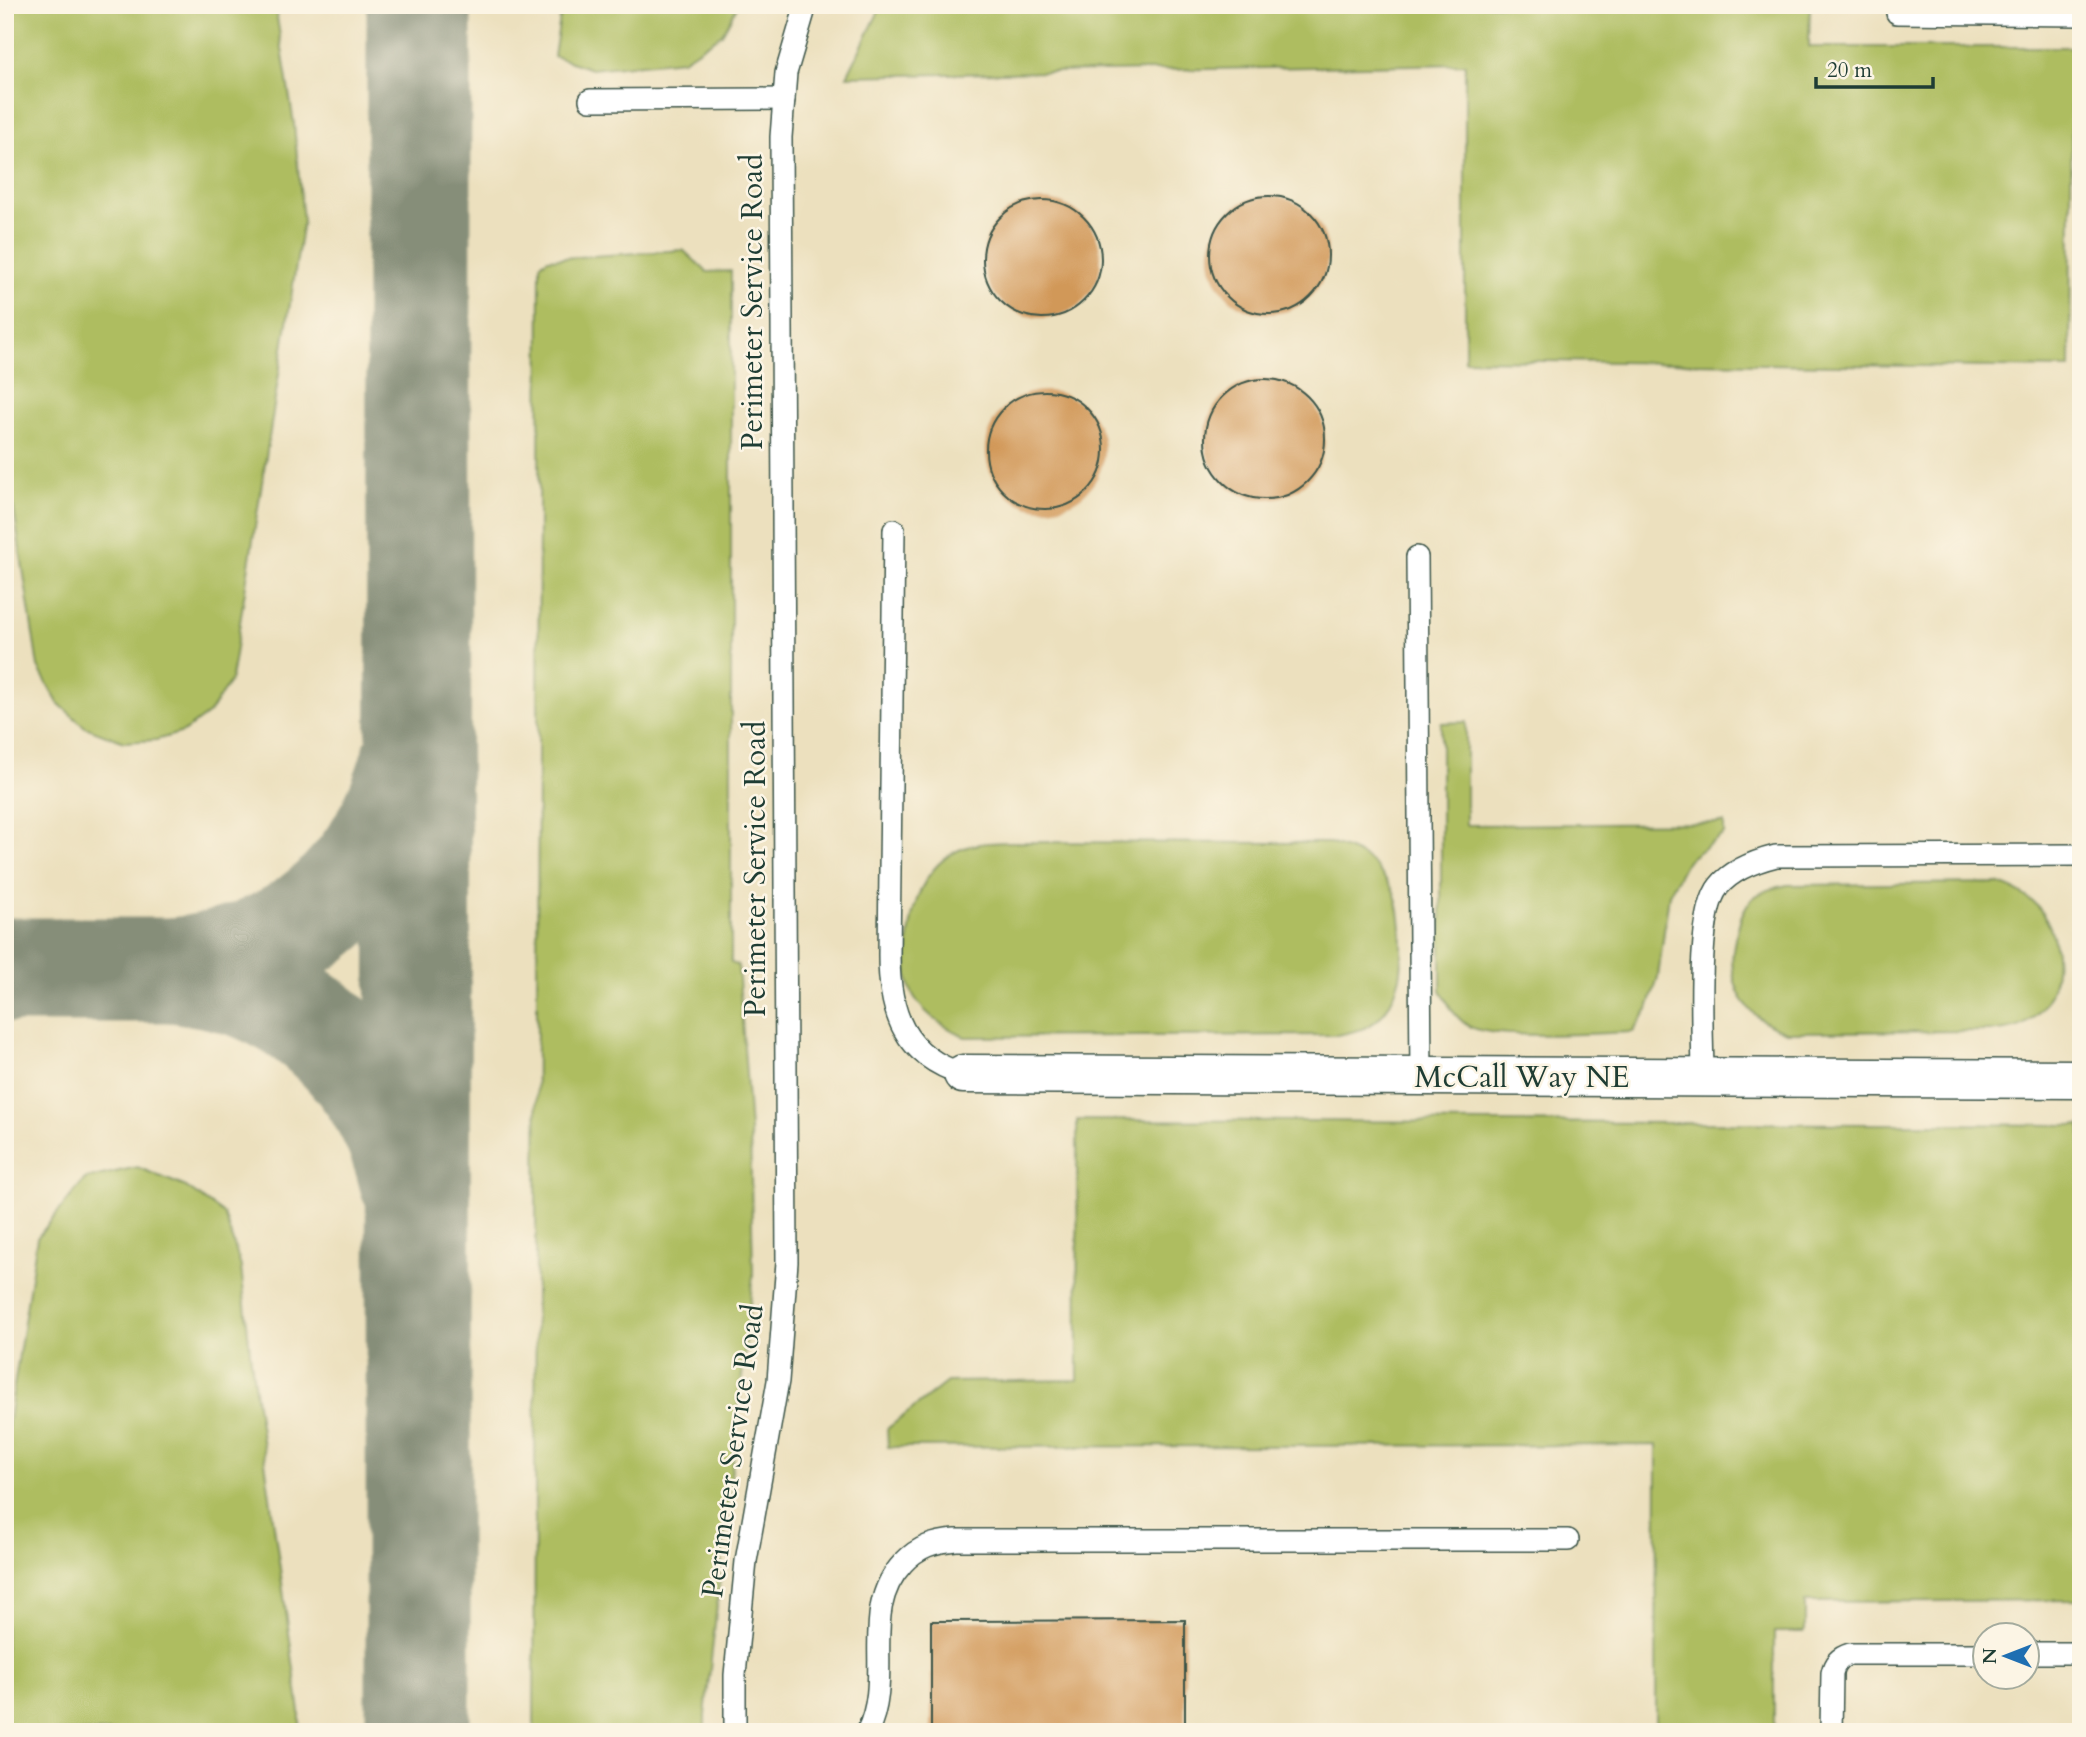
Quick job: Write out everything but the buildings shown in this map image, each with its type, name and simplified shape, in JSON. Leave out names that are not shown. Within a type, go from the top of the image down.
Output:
[{"type":"street","name":"McCall Way NE","points":[[963,1074],[2081,1079]]},
{"type":"lane","name":"Perimeter Service Road","points":[[735,1732],[735,1675],[746,1561],[778,1381],[787,1262],[781,151],[786,73],[806,5]]},
{"type":"lane","points":[[1897,13],[2081,15]]},
{"type":"lane","points":[[590,100],[784,99]]},
{"type":"lane","points":[[894,530],[889,955],[891,1000],[899,1022],[912,1044],[945,1068],[963,1074]]},
{"type":"lane","points":[[1417,556],[1421,1077]]},
{"type":"lane","points":[[1703,1077],[1703,936],[1707,909],[1718,886],[1736,872],[1756,861],[1776,856],[2081,855]]},
{"type":"lane","points":[[867,1732],[879,1696],[880,1612],[884,1590],[911,1554],[931,1543],[956,1540],[1568,1540]]},
{"type":"lane","points":[[2040,1653],[2081,1653]]},
{"type":"lane","points":[[1831,1732],[1833,1666],[1843,1656],[1970,1654]]},
{"type":"green space","points":[[5,5],[275,5],[294,124],[303,221],[231,680],[209,713],[183,732],[156,740],[124,742],[85,727],[58,703],[38,667],[5,451]]},
{"type":"green space","points":[[562,5],[738,5],[722,34],[683,60],[591,69],[554,56]]},
{"type":"green space","points":[[882,5],[1810,5],[1809,47],[2072,47],[2070,368],[1465,360],[1465,64],[847,76]]},
{"type":"green space","points":[[683,250],[707,272],[731,271],[731,963],[738,965],[750,1129],[753,1275],[705,1732],[534,1732],[540,264],[548,259]]},
{"type":"green space","points":[[1466,722],[1466,825],[1724,823],[1724,834],[1687,860],[1669,894],[1658,977],[1648,1009],[1633,1032],[1520,1035],[1479,1030],[1462,1021],[1446,1000],[1441,990],[1441,723]]},
{"type":"green space","points":[[1006,842],[1330,843],[1342,847],[1372,863],[1393,890],[1402,946],[1397,987],[1381,1016],[1372,1024],[1337,1035],[965,1037],[926,1012],[914,997],[907,965],[911,921],[926,880],[946,858],[970,846]]},
{"type":"green space","points":[[1997,883],[2019,892],[2038,907],[2047,921],[2056,953],[2053,987],[2036,1015],[2023,1025],[1997,1031],[1786,1032],[1756,1015],[1738,992],[1732,962],[1739,924],[1749,902],[1765,891],[1787,885]]},
{"type":"green space","points":[[1077,1120],[2081,1125],[2081,1600],[1805,1602],[1805,1632],[1774,1632],[1774,1732],[1656,1732],[1657,1445],[888,1447],[887,1429],[947,1382],[1078,1380]]},
{"type":"green space","points":[[137,1167],[186,1187],[224,1214],[241,1267],[251,1361],[300,1712],[300,1732],[5,1732],[5,1445],[37,1238],[85,1179]]},
{"type":"taxiway","points":[[418,1732],[419,5]]},
{"type":"taxiway","points":[[411,1178],[387,1113],[369,1083],[322,1031],[295,1010],[264,993],[224,979],[173,970],[218,963],[258,949],[295,931],[327,907],[355,878],[379,844],[398,806],[413,763]]},
{"type":"taxiway","points":[[5,970],[173,970]]}]
